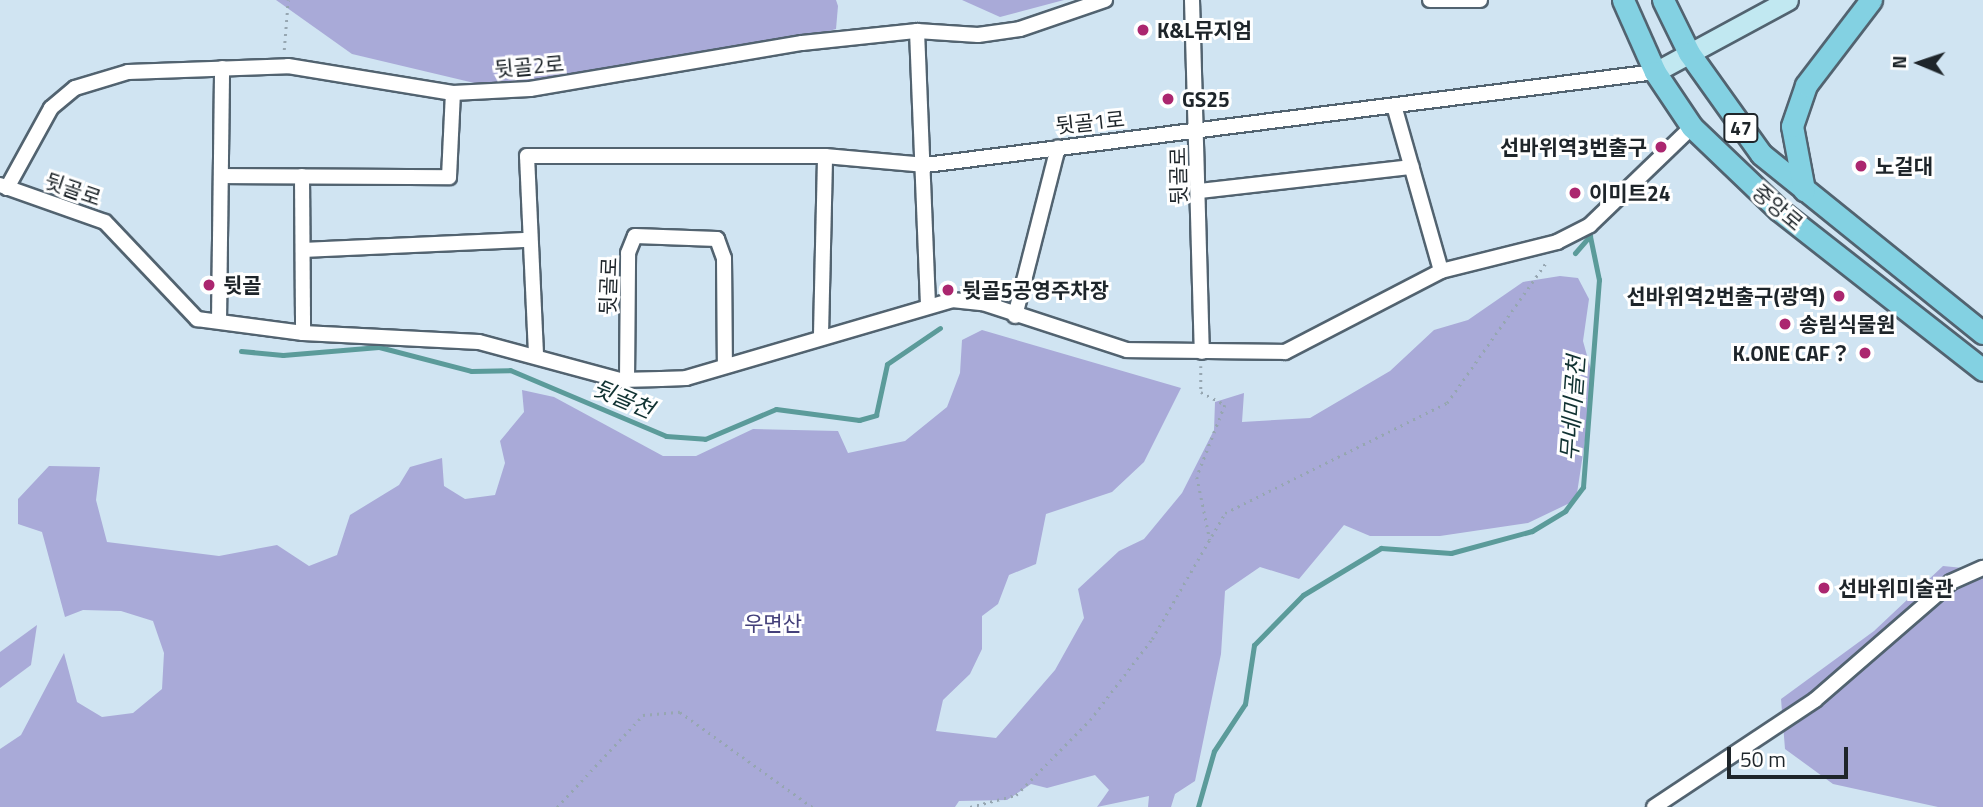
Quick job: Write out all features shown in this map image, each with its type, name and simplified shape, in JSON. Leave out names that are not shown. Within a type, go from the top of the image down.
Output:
[{"type":"main road","name":"중앙로","points":[[1623,0],[1655,72],[1692,127],[1779,210],[1983,370]]},
{"type":"main road","name":"중앙로","points":[[1663,0],[1689,54],[1762,153],[1851,230],[1983,333]]},
{"type":"main road","points":[[1804,190],[1792,126],[1806,85],[1871,0]]},
{"type":"street","name":"뒷골2로","points":[[3,187],[43,118],[75,88],[128,72],[278,66],[453,93],[543,87],[916,31],[978,35],[1020,29],[1105,0]]},
{"type":"street","name":"뒷골로","points":[[1192,0],[1199,132],[1199,352]]},
{"type":"street","points":[[1430,0],[1480,0]]},
{"type":"street","points":[[1655,72],[1788,0]]},
{"type":"street","points":[[916,31],[926,165],[928,303]]},
{"type":"street","points":[[219,321],[222,68]]},
{"type":"street","name":"뒷골1로","points":[[527,240],[527,156],[825,156],[926,165],[1058,147],[1395,109],[1655,72]]},
{"type":"street","points":[[221,176],[449,177],[453,93]]},
{"type":"street","points":[[1395,109],[1441,271]]},
{"type":"street","name":"뒷골로","points":[[3,187],[105,222],[197,318],[303,332],[420,335],[536,354],[627,380],[686,378],[928,303],[983,303],[1097,345],[1199,352],[1285,352],[1441,271],[1558,242],[1590,225],[1692,127]]},
{"type":"street","points":[[1015,316],[1058,147]]},
{"type":"street","points":[[821,335],[825,156]]},
{"type":"street","points":[[1200,191],[1412,167]]},
{"type":"street","points":[[302,176],[303,332]]},
{"type":"street","name":"뒷골로","points":[[627,380],[628,253],[635,236],[717,239],[724,258],[725,365]]},
{"type":"street","points":[[304,250],[527,240],[536,354]]},
{"type":"street","points":[[1654,807],[1815,700],[1951,582],[1983,568]]},
{"type":"path","points":[[278,66],[288,0]]},
{"type":"path","points":[[970,807],[1016,795],[1090,720],[1152,639],[1226,513],[1447,403],[1524,300],[1558,242]]},
{"type":"path","points":[[1199,352],[1204,375],[1198,387],[1225,405],[1197,477],[1210,540]]},
{"type":"path","points":[[557,807],[643,715],[680,712],[812,807]]},
{"type":"green space","points":[[276,0],[836,0],[838,6],[836,29],[789,42],[487,86],[352,54]]},
{"type":"green space","points":[[962,0],[1064,0],[1000,17]]},
{"type":"green space","name":"우면산","points":[[1560,276],[1578,278],[1589,299],[1583,341],[1594,381],[1576,500],[1528,523],[1440,536],[1370,536],[1344,525],[1299,579],[1260,567],[1225,591],[1221,654],[1195,781],[1175,794],[1171,807],[1148,807],[1149,796],[1097,807],[1109,790],[1095,775],[1047,788],[1031,784],[1007,800],[959,801],[955,807],[0,807],[0,749],[21,735],[64,653],[77,702],[102,717],[133,713],[162,689],[164,653],[153,621],[121,611],[83,610],[65,617],[42,532],[18,524],[18,499],[49,466],[100,467],[96,500],[107,542],[219,556],[277,545],[309,566],[337,555],[350,515],[399,485],[410,467],[442,458],[444,486],[465,499],[495,495],[505,463],[500,441],[524,412],[522,390],[554,397],[663,456],[696,456],[753,429],[838,431],[848,453],[905,441],[947,407],[960,373],[962,340],[982,330],[1181,388],[1144,462],[1112,492],[1046,514],[1036,564],[1009,575],[998,604],[982,616],[982,649],[970,674],[943,700],[936,731],[996,738],[1055,670],[1084,618],[1078,589],[1119,551],[1144,539],[1182,493],[1214,430],[1215,402],[1244,393],[1242,422],[1310,418],[1390,371],[1434,330],[1468,320],[1523,282]]},
{"type":"green space","points":[[1943,566],[1983,570],[1983,807],[1938,807],[1833,784],[1785,749],[1781,699],[1874,631]]},
{"type":"green space","points":[[37,625],[31,665],[0,688],[0,652]]},
{"type":"waterway","name":"뒷골천","points":[[1575,253],[1590,236]]},
{"type":"waterway","name":"무네미골천","points":[[1198,807],[1214,751],[1245,704],[1254,645],[1303,595],[1381,548],[1451,553],[1532,531],[1565,511],[1583,487],[1599,280],[1590,236]]},
{"type":"waterway","name":"뒷골천","points":[[241,351],[283,355],[379,347],[471,371],[510,370],[666,436],[705,439],[776,409],[859,420],[876,415],[887,364],[940,328]]},
{"type":"place","name":"K&L뮤지엄","points":[[1143,30]]},
{"type":"place","name":"GS25","points":[[1168,99]]},
{"type":"place","name":"선바위역3번출구","points":[[1661,147]]},
{"type":"place","name":"노걸대","points":[[1861,166]]},
{"type":"place","name":"이미트24","points":[[1575,193]]},
{"type":"place","name":"뒷골","points":[[209,285]]},
{"type":"place","name":"뒷골5공영주차장","points":[[948,290]]},
{"type":"place","name":"선바위역2번출구(광역)","points":[[1839,296]]},
{"type":"place","name":"송림식물원","points":[[1785,324]]},
{"type":"place","name":"K.ONE CAF？","points":[[1865,353]]},
{"type":"place","name":"선바위미술관","points":[[1824,588]]}]
